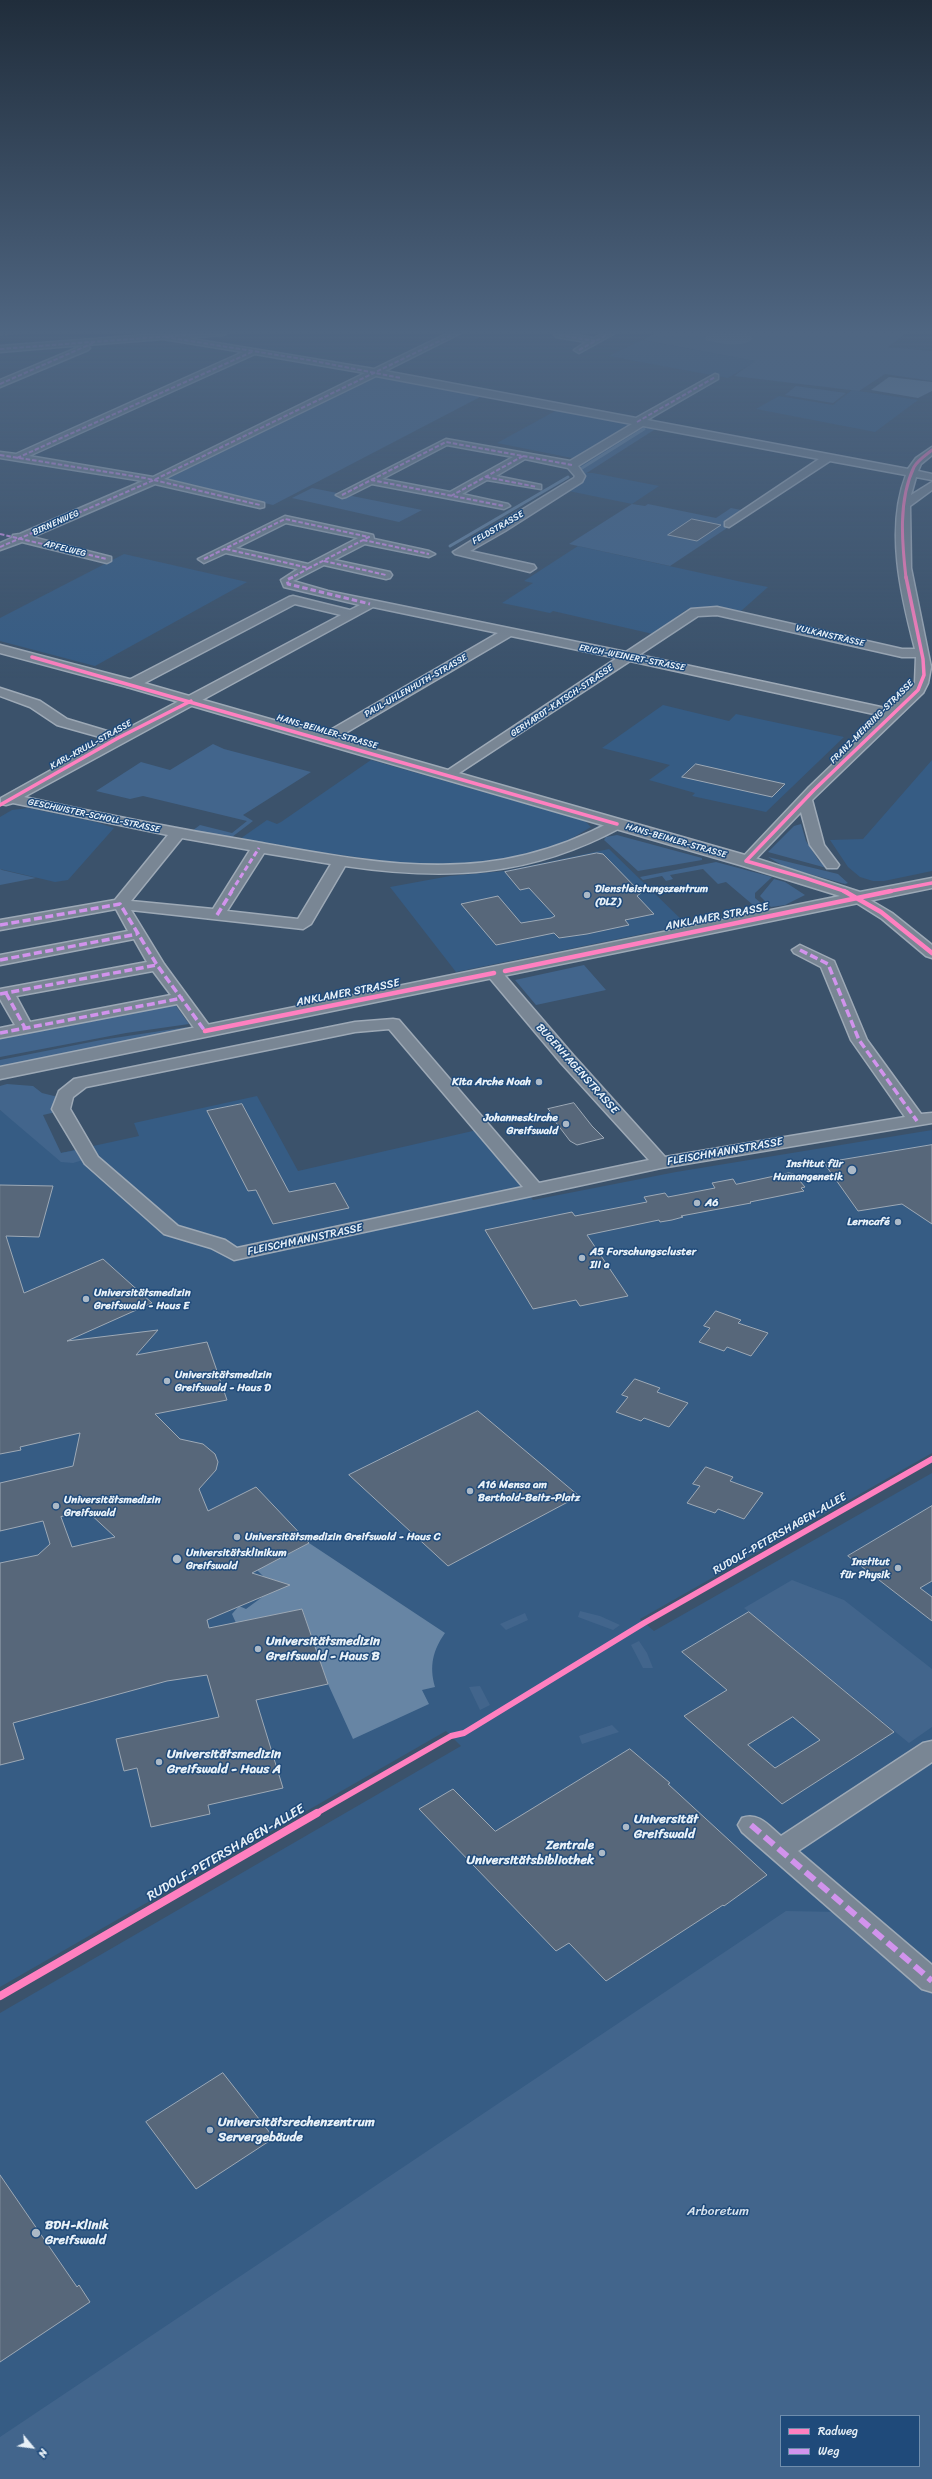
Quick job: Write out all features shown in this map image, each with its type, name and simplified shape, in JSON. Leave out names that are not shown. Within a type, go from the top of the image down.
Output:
[{"type":"main road","name":"HANS-BEIMLER-STRASSE","points":[[0,650],[132,684],[450,775],[746,861],[840,890],[860,899]]},
{"type":"main road","name":"ANKLAMER STRASSE","points":[[0,1073],[494,974],[932,883]]},
{"type":"street","points":[[17,458],[40,448]]},
{"type":"street","name":"BIRNENWEG","points":[[0,547],[154,480],[221,448]]},
{"type":"street","points":[[342,494],[435,448]]},
{"type":"street","points":[[477,448],[572,465],[599,448]]},
{"type":"street","points":[[773,448],[932,477]]},
{"type":"street","name":"FRANZ-MEHRING-STRASSE","points":[[746,861],[923,683],[926,659],[915,625],[908,580],[902,522],[904,505],[912,473],[918,462],[932,450]]},
{"type":"street","points":[[0,455],[154,480],[260,505]]},
{"type":"street","points":[[451,496],[523,456]]},
{"type":"street","points":[[729,524],[827,458]]},
{"type":"street","name":"FELDSTRASSE","points":[[530,568],[459,552],[501,529],[578,480],[580,476],[572,465]]},
{"type":"street","points":[[486,477],[537,487]]},
{"type":"street","points":[[371,480],[504,506]]},
{"type":"street","points":[[904,505],[932,485]]},
{"type":"street","points":[[204,559],[285,519],[369,537],[309,568],[226,549]]},
{"type":"street","name":"APFELWEG","points":[[0,534],[22,538],[107,560]]},
{"type":"street","points":[[363,540],[429,554]]},
{"type":"street","points":[[324,561],[386,575]]},
{"type":"street","name":"ERICH-WEINERT-STRASSE","points":[[309,568],[287,580],[288,584],[370,604],[446,618],[507,633],[628,657],[893,714]]},
{"type":"street","points":[[132,684],[293,600],[353,614]]},
{"type":"street","points":[[191,701],[370,604]]},
{"type":"street","name":"GERHARDT-KATSCH-STRASSE","points":[[450,775],[628,657],[688,614],[708,610],[739,615]]},
{"type":"street","name":"VULKANSTRASSE","points":[[739,615],[926,659]]},
{"type":"street","name":"PAUL-UHLENHUTH-STRASSE","points":[[325,739],[507,633]]},
{"type":"street","points":[[0,692],[35,704],[62,722],[118,738]]},
{"type":"street","name":"KARL-KRULL-STRASSE","points":[[6,801],[118,738],[191,701]]},
{"type":"street","points":[[805,800],[817,845],[832,865]]},
{"type":"street","name":"GESCHWISTER-SCHOLL-STRASSE","points":[[6,801],[177,834],[259,848],[341,860],[428,870],[483,868],[556,852],[577,845],[617,824]]},
{"type":"street","name":"GESCHWISTER-SCHOLL-STRASSE","points":[[120,904],[177,834]]},
{"type":"street","points":[[217,915],[259,848]]},
{"type":"street","points":[[0,924],[120,904],[303,924],[341,860]]},
{"type":"street","points":[[860,899],[887,916],[932,953]]},
{"type":"street","points":[[120,904],[157,965],[183,998],[205,1032]]},
{"type":"street","points":[[0,960],[137,934]]},
{"type":"street","name":"FLEISCHMANNSTRASSE","points":[[800,950],[828,964],[859,1040],[924,1120]]},
{"type":"street","points":[[25,1028],[3,994],[157,965]]},
{"type":"street","name":"BUGENHAGENSTRASSE","points":[[494,974],[567,1059],[662,1164]]},
{"type":"street","points":[[0,1034],[183,998]]},
{"type":"street","name":"FLEISCHMANNSTRASSE","points":[[535,1190],[393,1024],[355,1027],[80,1083],[65,1095],[61,1109],[91,1160],[171,1230],[218,1244],[234,1254],[662,1164],[814,1136],[924,1120]]},
{"type":"street","points":[[780,1850],[932,1750]]},
{"type":"street","points":[[751,1826],[932,1981]]},
{"type":"shaded area","points":[[520,448],[596,448],[577,459]]},
{"type":"shaded area","points":[[582,473],[593,473],[659,486],[632,504],[564,490]]},
{"type":"shaded area","points":[[578,546],[768,587],[741,611],[719,607],[686,610],[653,634],[553,611],[550,613],[502,603],[533,583],[524,581]]},
{"type":"shaded area","points":[[124,554],[247,582],[95,666],[0,641],[0,618]]},
{"type":"shaded area","points":[[663,705],[729,721],[736,714],[844,737],[766,812],[692,796],[695,793],[649,780],[670,765],[602,748]]},
{"type":"shaded area","points":[[371,760],[585,821],[591,827],[564,843],[513,860],[429,867],[237,841],[267,820],[277,824],[281,822]]},
{"type":"shaded area","points":[[932,760],[932,871],[884,881],[873,881],[860,877],[848,867],[830,840],[863,839]]},
{"type":"shaded area","points":[[28,808],[96,822],[114,828],[68,880],[55,882],[0,869],[0,817],[12,810]]},
{"type":"shaded area","points":[[609,849],[687,925],[456,972],[390,887],[450,876],[505,871]]},
{"type":"shaded area","name":"Universität Greifswald","points":[[257,1096],[298,1171],[477,1130],[533,1200],[676,1172],[932,1130],[932,1453],[640,1619],[654,1631],[932,1473],[932,2479],[0,2479],[0,2013],[461,1746],[446,1731],[0,1987],[0,1110],[61,1153],[139,1136],[134,1123]]},
{"type":"shaded area","points":[[309,1543],[445,1633],[433,1658],[432,1672],[435,1687],[422,1690],[429,1704],[353,1739],[328,1684],[302,1609],[236,1623],[232,1614],[239,1606],[246,1609],[265,1595],[289,1585],[264,1577],[257,1570]]},
{"type":"green space","points":[[227,448],[383,448],[273,505],[163,479]]},
{"type":"green space","points":[[608,448],[626,448],[585,474],[582,473],[578,466]]},
{"type":"green space","points":[[312,488],[422,510],[399,522],[292,498]]},
{"type":"green space","points":[[632,504],[645,506],[648,504],[716,518],[731,508],[751,512],[670,566],[569,544]]},
{"type":"green space","points":[[213,744],[224,749],[311,772],[243,815],[253,821],[232,837],[228,838],[192,831],[200,825],[232,833],[247,821],[143,796],[130,799],[96,791],[141,762],[170,770]]},
{"type":"green space","points":[[801,824],[806,841],[819,861],[834,870],[768,852],[794,826]]},
{"type":"green space","points":[[617,835],[702,858],[702,860],[638,871],[604,840],[606,837]]},
{"type":"green space","points":[[768,857],[838,874],[848,883],[845,884],[785,867]]},
{"type":"green space","points":[[716,862],[772,877],[755,893],[755,898],[767,908],[759,910],[726,882],[718,884],[703,869],[670,875],[673,879],[666,881],[662,876],[643,880],[640,877]]},
{"type":"green space","points":[[0,869],[2,870],[36,878],[0,885]]},
{"type":"green space","points":[[774,879],[785,882],[805,895],[785,905],[771,907],[760,896]]},
{"type":"green space","points":[[584,965],[606,990],[536,1005],[515,980]]},
{"type":"green space","points":[[174,1003],[189,1024],[126,1033],[0,1057],[0,1037]]},
{"type":"green space","points":[[187,1027],[181,1031],[0,1067],[0,1060],[101,1040]]},
{"type":"green space","points":[[7,1084],[33,1086],[42,1093],[58,1097],[56,1112],[43,1115],[61,1153],[77,1150],[83,1160],[73,1163],[61,1162],[0,1110],[0,1086]]},
{"type":"green space","points":[[792,1580],[844,1600],[932,1669],[932,1727],[909,1743],[744,1608]]},
{"type":"green space","points":[[580,1611],[600,1616],[620,1625],[613,1630],[578,1617]]},
{"type":"green space","points":[[525,1613],[528,1620],[506,1630],[500,1624]]},
{"type":"green space","points":[[639,1641],[647,1653],[653,1668],[643,1668],[631,1645]]},
{"type":"green space","points":[[480,1686],[490,1705],[480,1710],[469,1687]]},
{"type":"green space","points":[[612,1725],[619,1732],[582,1744],[579,1736]]},
{"type":"green space","name":"Arboretum","points":[[786,1911],[840,1912],[932,1987],[932,2479],[0,2479],[0,2437]]},
{"type":"building","points":[[692,519],[721,525],[697,541],[668,535]]},
{"type":"building","points":[[696,764],[785,784],[772,797],[682,777]]},
{"type":"building","name":"Dienstleistungszentrum (DLZ)","points":[[597,853],[603,854],[641,893],[637,896],[654,914],[625,920],[629,925],[587,934],[559,938],[554,933],[496,945],[461,904],[498,896],[521,923],[551,918],[555,916],[529,888],[520,890],[505,872]]},
{"type":"building","name":"Johanneskirche Greifswald","points":[[574,1103],[592,1126],[604,1138],[577,1145],[570,1141],[548,1112],[550,1111],[548,1109]]},
{"type":"building","points":[[242,1104],[289,1192],[335,1183],[349,1208],[273,1224],[256,1190],[248,1191],[207,1111]]},
{"type":"building","points":[[932,1145],[932,1224],[902,1204],[858,1211],[824,1163]]},
{"type":"building","points":[[789,1173],[794,1174],[805,1187],[801,1188],[804,1191],[750,1202],[751,1203],[681,1216],[683,1217],[672,1220],[660,1222],[659,1220],[587,1235],[628,1296],[580,1306],[576,1300],[533,1309],[485,1230],[572,1212],[575,1216],[647,1202],[644,1197],[665,1193],[668,1197],[715,1188],[712,1183],[733,1179],[736,1184]]},
{"type":"building","points":[[0,1185],[53,1186],[39,1237],[6,1236],[24,1293],[103,1259],[152,1303],[67,1341],[158,1330],[136,1355],[207,1342],[227,1400],[155,1414],[180,1439],[203,1444],[215,1454],[218,1462],[216,1470],[199,1489],[208,1511],[256,1487],[309,1543],[252,1573],[290,1585],[207,1620],[209,1628],[302,1609],[328,1684],[256,1700],[283,1788],[208,1805],[210,1814],[151,1827],[137,1768],[124,1771],[116,1739],[219,1717],[207,1675],[167,1681],[13,1723],[24,1759],[0,1765],[0,1563],[38,1555],[50,1544],[43,1521],[0,1531],[0,1483],[73,1466],[80,1433],[20,1447],[21,1450],[0,1454]],"holes":[[[87,1511],[115,1537],[72,1547],[61,1517]]]},
{"type":"building","points":[[716,1311],[741,1320],[738,1323],[768,1333],[751,1356],[727,1347],[724,1351],[699,1342],[710,1328],[704,1326]]},
{"type":"building","points":[[635,1379],[660,1388],[657,1392],[688,1403],[669,1427],[644,1418],[641,1421],[616,1412],[628,1397],[622,1395]]},
{"type":"building","name":"A16 Mensa am Berthold-Beitz-Platz","points":[[478,1411],[579,1496],[448,1566],[349,1475]]},
{"type":"building","points":[[706,1467],[733,1477],[730,1481],[763,1493],[744,1519],[718,1509],[715,1513],[687,1503],[700,1486],[693,1484]]},
{"type":"building","name":"Institut für Physik","points":[[932,1506],[932,1581],[920,1588],[932,1597],[932,1621],[848,1556]]},
{"type":"building","points":[[749,1612],[894,1732],[782,1804],[684,1716],[727,1690],[682,1652]],"holes":[[[793,1717],[820,1740],[775,1768],[748,1745]]]},
{"type":"building","name":"Zentrale Universitätsbibliothek","points":[[630,1749],[670,1783],[668,1784],[767,1875],[724,1906],[723,1905],[606,1981],[569,1943],[556,1951],[419,1809],[453,1789],[495,1831]]},
{"type":"building","name":"Universitätsrechenzentrum Servergebäude","points":[[223,2073],[274,2138],[196,2189],[146,2122]]},
{"type":"building","name":"BDH-Klinik Greifswald","points":[[0,2175],[77,2287],[79,2285],[90,2302],[0,2362]]},
{"type":"waterway","points":[[582,468],[614,448]]},
{"type":"waterway","points":[[450,546],[568,477]]},
{"type":"marked path","points":[[17,458],[40,448]]},
{"type":"marked path","points":[[0,547],[154,480],[220,448]]},
{"type":"marked path","points":[[371,480],[435,448]]},
{"type":"marked path","points":[[451,496],[523,456],[477,448]]},
{"type":"marked path","points":[[0,455],[145,478],[260,505]]},
{"type":"marked path","points":[[523,456],[572,465]]},
{"type":"marked path","points":[[486,477],[537,487]]},
{"type":"marked path","points":[[342,495],[371,480],[504,506]]},
{"type":"marked path","points":[[204,559],[285,519],[369,537],[309,568]]},
{"type":"marked path","points":[[0,534],[107,559]]},
{"type":"marked path","points":[[363,540],[429,554]]},
{"type":"marked path","points":[[226,549],[309,568],[287,580],[288,584],[370,604]]},
{"type":"marked path","points":[[324,561],[386,575]]},
{"type":"marked path","points":[[217,915],[259,848]]},
{"type":"marked path","points":[[0,925],[120,904],[157,965],[205,1031]]},
{"type":"marked path","points":[[0,960],[137,934]]},
{"type":"marked path","points":[[800,950],[828,964],[859,1040],[917,1121]]},
{"type":"marked path","points":[[0,994],[157,965]]},
{"type":"marked path","points":[[6,993],[25,1028]]},
{"type":"marked path","points":[[0,1033],[183,998]]},
{"type":"marked path","points":[[751,1825],[932,1981]]},
{"type":"cycle path","points":[[932,450],[914,467],[908,483],[904,502],[903,523],[903,545],[908,589],[911,609],[922,650],[924,667],[922,683],[918,690],[814,790],[746,861],[834,887],[849,893],[881,912],[932,953]]},
{"type":"cycle path","points":[[32,657],[617,824]]},
{"type":"cycle path","points":[[0,805],[118,738],[191,701]]},
{"type":"cycle path","points":[[505,971],[932,883]]},
{"type":"cycle path","points":[[205,1031],[494,973]]},
{"type":"cycle path","name":"RUDOLF-PETERSHAGEN-ALLEE","points":[[0,1996],[451,1736],[464,1733],[558,1677],[644,1623],[932,1459]]},
{"type":"place","name":"Dienstleistungszentrum (DLZ)","points":[[587,895]]},
{"type":"place","name":"Kita Arche Noah","points":[[539,1082]]},
{"type":"place","name":"Johanneskirche Greifswald","points":[[566,1124]]},
{"type":"place","name":"Institut für Humangenetik","points":[[852,1170]]},
{"type":"place","name":"A6","points":[[697,1203]]},
{"type":"place","name":"Lerncafé","points":[[898,1222]]},
{"type":"place","name":"A5 Forschungscluster III a","points":[[582,1258]]},
{"type":"place","name":"Universitätsmedizin Greifswald - Haus E","points":[[86,1299]]},
{"type":"place","name":"Universitätsmedizin Greifswald - Haus D","points":[[167,1381]]},
{"type":"place","name":"A16 Mensa am Berthold-Beitz-Platz","points":[[470,1491]]},
{"type":"place","name":"Universitätsmedizin Greifswald","points":[[56,1506]]},
{"type":"place","name":"Universitätsmedizin Greifswald - Haus C","points":[[237,1537]]},
{"type":"place","name":"Universitätsklinikum Greifswald","points":[[177,1559]]},
{"type":"place","name":"Institut für Physik","points":[[898,1568]]},
{"type":"place","name":"Universitätsmedizin Greifswald - Haus B","points":[[258,1649]]},
{"type":"place","name":"Universitätsmedizin Greifswald - Haus A","points":[[159,1762]]},
{"type":"place","name":"Universität Greifswald","points":[[626,1827]]},
{"type":"place","name":"Zentrale Universitätsbibliothek","points":[[602,1853]]},
{"type":"place","name":"Universitätsrechenzentrum Servergebäude","points":[[210,2130]]},
{"type":"place","name":"BDH-Klinik Greifswald","points":[[36,2233]]}]
